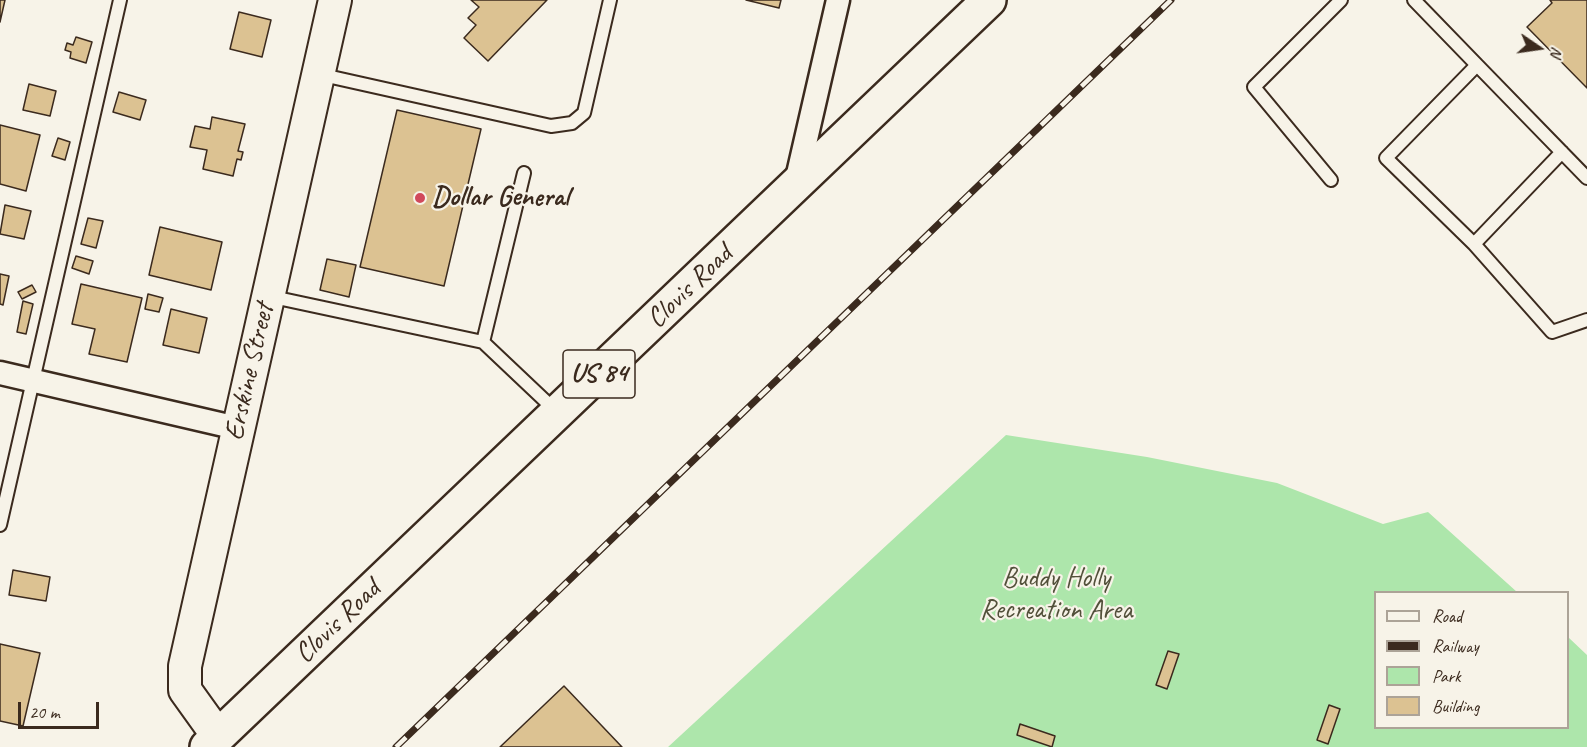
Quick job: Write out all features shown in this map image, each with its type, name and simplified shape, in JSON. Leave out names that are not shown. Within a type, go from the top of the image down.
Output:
[{"type":"highway","name":"Clovis Road","points":[[212,741],[989,0]]},
{"type":"street","name":"Erskine Street","points":[[212,741],[185,690],[183,678],[237,428],[335,0]]},
{"type":"street","points":[[794,188],[838,0]]},
{"type":"street","points":[[0,374],[237,428]]},
{"type":"lane","points":[[0,525],[31,381],[120,0]]},
{"type":"lane","points":[[318,74],[551,126],[572,123],[584,113],[610,0]]},
{"type":"lane","points":[[1331,180],[1254,87],[1341,0]]},
{"type":"lane","points":[[1414,0],[1587,178]]},
{"type":"lane","points":[[1478,65],[1386,158],[1474,244],[1552,332],[1587,320]]},
{"type":"lane","points":[[1474,244],[1562,152]]},
{"type":"lane","points":[[483,342],[524,173]]},
{"type":"lane","points":[[268,296],[483,342],[558,413]]},
{"type":"green space","name":"Buddy Holly Recreation Area","points":[[1006,435],[1147,457],[1277,483],[1383,524],[1428,512],[1516,591],[1374,591],[1374,729],[1569,729],[1569,638],[1587,655],[1587,747],[668,747]]},
{"type":"building","points":[[0,0],[5,0],[0,22]]},
{"type":"building","points":[[471,0],[547,0],[488,61],[464,38],[476,25],[468,18],[479,7]]},
{"type":"building","points":[[746,0],[781,0],[779,8]]},
{"type":"building","points":[[1550,0],[1587,0],[1587,88],[1527,27],[1552,3]]},
{"type":"building","points":[[239,12],[271,20],[262,57],[230,49]]},
{"type":"building","points":[[76,37],[92,42],[86,63],[70,58],[71,52],[65,50],[67,43],[73,45]]},
{"type":"building","points":[[29,84],[56,91],[50,116],[23,110]]},
{"type":"building","points":[[119,92],[146,100],[140,120],[113,112]]},
{"type":"building","name":"Dollar General","points":[[397,110],[481,129],[444,286],[360,267]]},
{"type":"building","points":[[212,117],[245,124],[238,151],[243,152],[241,160],[237,159],[233,176],[203,169],[207,150],[190,147],[195,126],[210,129]]},
{"type":"building","points":[[0,125],[40,135],[26,191],[0,184]]},
{"type":"building","points":[[58,138],[70,142],[65,160],[52,156]]},
{"type":"building","points":[[5,205],[31,211],[24,239],[0,234]]},
{"type":"building","points":[[88,218],[103,221],[96,248],[81,244]]},
{"type":"building","points":[[160,227],[222,242],[211,290],[149,275]]},
{"type":"building","points":[[76,256],[93,261],[89,274],[72,268]]},
{"type":"building","points":[[327,259],[356,265],[349,297],[320,290]]},
{"type":"building","points":[[0,274],[9,276],[3,305],[0,304]]},
{"type":"building","points":[[81,284],[142,298],[127,362],[89,354],[95,329],[72,324]]},
{"type":"building","points":[[32,285],[36,292],[22,299],[18,292]]},
{"type":"building","points":[[148,294],[163,298],[159,312],[145,309]]},
{"type":"building","points":[[23,301],[33,304],[26,334],[17,332]]},
{"type":"building","points":[[171,309],[207,318],[199,353],[163,345]]},
{"type":"building","points":[[13,570],[50,577],[46,601],[9,595]]},
{"type":"building","points":[[0,644],[40,653],[23,726],[0,721]]},
{"type":"building","points":[[1168,651],[1179,654],[1167,689],[1156,685]]},
{"type":"building","points":[[564,686],[622,747],[500,747]]},
{"type":"building","points":[[1329,705],[1340,709],[1328,744],[1317,740]]},
{"type":"building","points":[[1020,724],[1055,736],[1052,747],[1017,735]]},
{"type":"railway","points":[[396,747],[1171,0]]},
{"type":"place","name":"Dollar General","points":[[420,198]]}]
